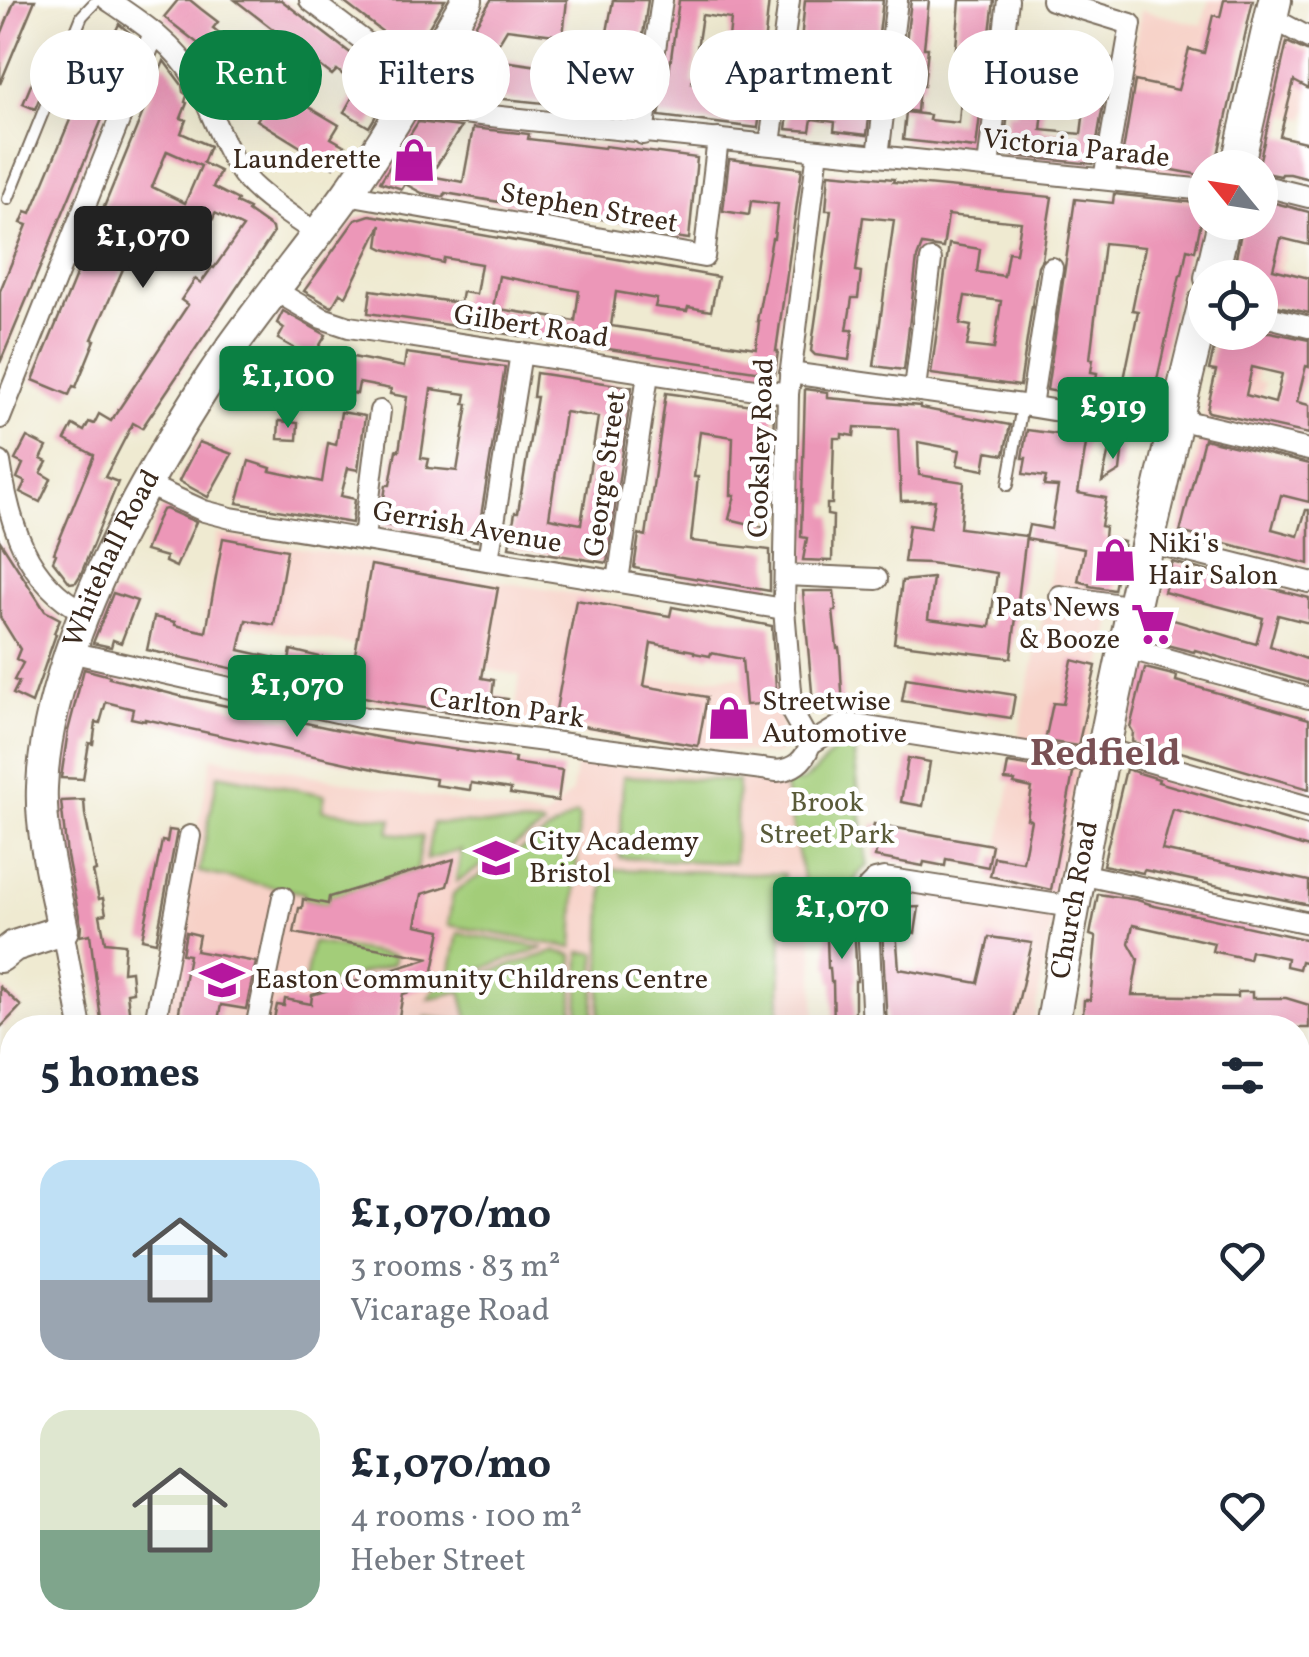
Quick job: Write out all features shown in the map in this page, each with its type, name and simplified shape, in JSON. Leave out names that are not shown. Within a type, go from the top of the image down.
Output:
[{"type":"main road","name":"Whitehall Road","points":[[449,30],[467,0]]},
{"type":"main road","points":[[1241,150],[1272,9]]},
{"type":"main road","name":"Whitehall Road","points":[[63,930],[41,790],[53,707],[84,612],[145,484],[212,376],[347,194],[395,120]]},
{"type":"main road","name":"Church Road","points":[[1054,1015],[1072,907],[1134,608],[1193,350]]},
{"type":"main road","points":[[0,957],[14,946],[63,930]]},
{"type":"street","points":[[108,0],[135,8],[152,30]]},
{"type":"street","points":[[310,0],[342,30]]},
{"type":"street","points":[[644,134],[662,0]]},
{"type":"street","points":[[770,144],[788,0]]},
{"type":"street","points":[[878,156],[898,0]]},
{"type":"street","points":[[988,167],[1008,0]]},
{"type":"street","points":[[1052,0],[1132,24],[1104,179]]},
{"type":"street","points":[[1272,9],[1309,38]]},
{"type":"street","points":[[159,38],[192,75],[232,159],[250,184],[316,233]]},
{"type":"street","name":"Victoria Parade","points":[[510,112],[644,134],[1188,188]]},
{"type":"street","points":[[0,418],[119,120]]},
{"type":"street","name":"Stephen Street","points":[[347,194],[704,257],[718,139]]},
{"type":"street","name":"Cooksley Road","points":[[810,744],[793,714],[784,609],[789,383],[818,150]]},
{"type":"street","points":[[1278,189],[1309,197]]},
{"type":"street","points":[[914,389],[931,260]]},
{"type":"street","points":[[1027,406],[1052,268]]},
{"type":"street","name":"Gilbert Road","points":[[274,290],[322,318],[349,327],[648,374],[914,389],[1175,424],[1309,450]]},
{"type":"street","points":[[1278,319],[1309,327]]},
{"type":"street","points":[[488,560],[522,353]]},
{"type":"street","name":"George Street","points":[[618,581],[648,374]]},
{"type":"street","points":[[364,538],[380,412]]},
{"type":"street","points":[[0,462],[8,506],[32,564],[53,592],[84,612]]},
{"type":"street","name":"Gerrish Avenue","points":[[145,484],[231,518],[784,609]]},
{"type":"street","points":[[1149,542],[1309,582]]},
{"type":"street","points":[[785,575],[877,580]]},
{"type":"street","points":[[1060,596],[1134,608]]},
{"type":"street","points":[[1126,648],[1309,698]]},
{"type":"street","name":"Carlton Park","points":[[70,652],[359,717],[776,771],[796,766],[810,744],[843,724],[854,724],[1104,756],[1309,807]]},
{"type":"street","points":[[162,1015],[190,836]]},
{"type":"street","points":[[1080,874],[1309,923]]},
{"type":"street","points":[[872,1015],[867,898],[868,887],[874,880],[884,878],[1072,907]]},
{"type":"street","points":[[259,1015],[283,897]]},
{"type":"street","name":"Whitehall Road","points":[[63,930],[79,1015]]},
{"type":"lane","points":[[8,199],[82,16],[97,0]]},
{"type":"lane","points":[[1008,485],[1027,406]]},
{"type":"shaded area","points":[[1209,0],[1253,0],[1220,150],[1188,150],[1188,240],[1199,240],[1196,252],[1165,245],[1175,181],[1113,171],[1141,10],[1202,25]]},
{"type":"shaded area","points":[[1281,35],[1309,50],[1309,106],[1305,119],[1285,114],[1276,150],[1255,150]]},
{"type":"shaded area","points":[[1278,202],[1297,207],[1278,282],[1278,260],[1231,260],[1235,240],[1278,240]]},
{"type":"shaded area","points":[[1211,350],[1262,350],[1256,380],[1265,383],[1241,497],[1236,497],[1225,545],[1179,532],[1214,371],[1207,368]]},
{"type":"shaded area","points":[[1084,533],[1128,541],[1054,898],[992,885],[1047,601],[1053,556],[1049,543],[1082,548]]},
{"type":"shaded area","points":[[217,534],[658,608],[647,680],[776,674],[782,751],[774,755],[514,725],[520,675],[204,618]]},
{"type":"shaded area","name":"City Academy Bristol","points":[[212,757],[545,818],[572,792],[576,766],[784,783],[807,897],[816,1015],[163,1015]]},
{"type":"shaded area","points":[[923,892],[1053,914],[1035,1015],[923,1015],[914,951]]},
{"type":"green space","name":"Brook Street Park","points":[[852,739],[868,866],[857,877],[853,892],[807,897],[784,783],[802,782],[839,745]]},
{"type":"green space","points":[[218,774],[325,795],[322,810],[392,819],[389,833],[423,836],[417,870],[330,897],[328,904],[303,899],[304,893],[199,872]]},
{"type":"green space","points":[[623,776],[738,781],[734,863],[620,858]]},
{"type":"green space","points":[[576,814],[579,817],[573,948],[448,925],[457,890]]},
{"type":"green space","points":[[433,823],[544,827],[456,882],[461,850],[426,860]]},
{"type":"green space","points":[[604,869],[784,874],[779,1015],[599,1015]]},
{"type":"green space","points":[[458,933],[544,948],[449,979]]},
{"type":"green space","points":[[312,942],[395,956],[393,964],[303,992]]},
{"type":"green space","points":[[556,951],[573,955],[573,1015],[467,1015],[461,991],[428,999],[434,989]]},
{"type":"green space","points":[[580,952],[596,953],[593,1015],[578,1015]]},
{"type":"building","points":[[15,0],[35,0],[0,84],[0,37]]},
{"type":"building","points":[[178,0],[190,0],[218,22],[213,28],[216,30],[181,30],[164,17]]},
{"type":"building","points":[[235,0],[281,0],[320,30],[274,30]]},
{"type":"building","points":[[341,0],[445,0],[427,30],[380,30]]},
{"type":"building","points":[[491,0],[567,0],[564,30],[472,30]]},
{"type":"building","points":[[613,0],[648,0],[644,30],[607,30]]},
{"type":"building","points":[[679,0],[769,0],[766,30],[730,30],[731,19],[702,15],[700,30],[690,30],[690,120],[670,117],[670,65]]},
{"type":"building","points":[[805,0],[883,0],[879,30],[802,30]]},
{"type":"building","points":[[911,0],[929,0],[926,30],[907,30]]},
{"type":"building","points":[[960,0],[994,0],[990,30],[957,30]]},
{"type":"building","points":[[1224,0],[1253,0],[1219,150],[1188,150],[1188,173],[1126,161],[1122,157],[1135,81],[1178,90],[1189,49],[1204,53],[1213,15],[1220,17]]},
{"type":"building","points":[[322,31],[342,47],[342,74],[337,70],[332,75],[322,67]]},
{"type":"building","points":[[1287,42],[1309,52],[1309,89],[1294,81],[1280,136],[1309,143],[1309,179],[1278,175],[1278,150],[1262,150]]},
{"type":"building","points":[[164,61],[179,81],[179,120],[186,120],[181,133],[210,146],[203,163],[220,171],[213,187],[238,200],[236,203],[272,228],[273,234],[142,428],[133,423],[105,477],[118,482],[81,574],[76,582],[70,583],[53,561],[54,553],[94,455],[65,440],[73,425],[84,431],[99,414],[111,421],[188,305],[181,300],[195,279],[201,283],[243,227],[215,213],[213,219],[199,212],[180,252],[134,231],[120,268],[123,269],[92,339],[95,340],[69,395],[33,380],[140,120],[159,120],[159,73]],"holes":[[[167,151],[201,166],[185,203],[152,187]]]},
{"type":"building","points":[[510,62],[530,65],[530,102],[510,100]]},
{"type":"building","points":[[30,87],[30,107],[23,104]]},
{"type":"building","points":[[322,115],[339,125],[331,138],[345,146],[333,167],[257,120],[322,120]]},
{"type":"building","points":[[928,115],[929,120],[979,120],[976,148],[903,140],[905,120],[928,120]]},
{"type":"building","points":[[70,120],[102,120],[0,363],[0,291],[27,225],[21,223],[26,211],[31,213]]},
{"type":"building","points":[[692,120],[759,120],[758,128]]},
{"type":"building","points":[[787,120],[812,120],[810,131],[786,129]]},
{"type":"building","points":[[820,120],[869,120],[867,135],[834,131],[835,122]]},
{"type":"building","points":[[1007,120],[1042,120],[1041,130],[1081,134],[1083,120],[1100,120],[1093,164],[1003,155]]},
{"type":"building","points":[[418,122],[461,127],[430,176],[463,182],[473,128],[529,134],[528,139],[697,158],[689,239],[674,237],[674,231],[445,193],[444,197],[422,193],[405,184],[402,189],[380,182]]},
{"type":"building","points":[[729,159],[802,168],[775,374],[368,313],[371,290],[460,303],[462,292],[476,294],[481,264],[444,258],[443,263],[384,249],[378,246],[381,225],[346,296],[340,293],[332,307],[304,291],[355,220],[370,215],[718,277],[711,311],[655,307],[657,299],[616,292],[611,326],[756,348],[757,321],[778,204],[751,201],[749,215],[723,211]],"holes":[[[499,276],[579,291],[575,321],[493,308]]]},
{"type":"building","points":[[829,173],[1052,197],[1020,386],[931,374],[949,244],[980,249],[977,272],[1004,276],[1008,252],[1016,253],[1021,222],[948,215],[943,248],[922,245],[917,258],[904,370],[874,366],[894,220],[863,217],[856,271],[861,272],[858,298],[852,298],[847,330],[853,330],[849,360],[811,351],[831,210],[826,210]],"holes":[[[965,296],[1001,301],[994,349],[967,346],[971,326],[960,324]]]},
{"type":"building","points":[[1114,194],[1188,202],[1188,240],[1197,240],[1195,251],[1187,249],[1150,412],[1128,407],[1129,401],[1120,399],[1138,311],[1132,310],[1145,247],[1104,243],[1090,359],[1091,372],[1097,373],[1093,398],[1047,390],[1075,199],[1113,203]]},
{"type":"building","points":[[1278,204],[1309,212],[1309,245],[1281,238],[1275,260],[1236,260],[1239,240],[1278,240]]},
{"type":"building","points":[[1278,270],[1309,278],[1309,313],[1278,306]]},
{"type":"building","points":[[283,311],[326,335],[317,350],[404,367],[406,353],[505,367],[477,541],[380,524],[386,485],[390,485],[396,450],[399,451],[407,397],[390,394],[391,389],[359,383],[357,394],[320,383],[324,365],[278,339],[284,328],[277,323]],"holes":[[[431,389],[466,394],[464,404],[468,404],[457,471],[427,468],[429,459],[421,458]]]},
{"type":"building","points":[[1278,334],[1309,340],[1309,367],[1306,366],[1297,402],[1309,405],[1309,434],[1209,412],[1216,371],[1209,370],[1214,350],[1278,350]],"holes":[[[1252,367],[1282,374],[1275,403],[1246,395]]]},
{"type":"building","points":[[536,373],[632,387],[607,563],[509,547],[537,397],[533,397]],"holes":[[[565,412],[598,417],[581,524],[549,518]]]},
{"type":"building","points":[[805,389],[828,392],[828,398],[920,406],[1010,425],[1004,455],[987,452],[984,470],[957,465],[960,450],[918,442],[919,475],[964,482],[960,528],[1026,536],[1011,658],[894,643],[902,581],[933,578],[928,619],[990,627],[997,573],[904,562],[909,525],[930,528],[935,500],[901,501],[898,429],[855,427],[854,436],[842,434],[842,438],[834,438],[832,504],[827,504],[827,515],[833,516],[832,561],[803,560],[807,538],[801,537]]},
{"type":"building","points":[[666,393],[774,408],[767,528],[729,519],[735,495],[731,495],[733,437],[700,432],[691,541],[770,550],[770,591],[634,568],[639,534],[646,536]]},
{"type":"building","points":[[341,412],[365,416],[358,470],[348,468],[341,496],[355,499],[352,523],[237,503],[249,461],[271,468],[270,471],[322,482],[328,443],[336,445]]},
{"type":"building","points":[[279,421],[298,423],[297,440],[278,439]]},
{"type":"building","points":[[1027,430],[1087,438],[1078,493],[1106,498],[1101,526],[1105,527],[1104,538],[1124,542],[1114,590],[1078,581],[1084,549],[1026,539],[1029,525],[1051,529],[1058,487],[1044,486],[1046,477],[1023,474]]},
{"type":"building","points":[[27,437],[47,447],[41,459],[47,462],[41,473],[51,479],[40,502],[20,492],[25,482],[17,478],[23,464],[15,460]]},
{"type":"building","points":[[1204,439],[1309,464],[1309,502],[1281,495],[1272,529],[1298,536],[1309,510],[1309,564],[1180,532]]},
{"type":"building","points":[[1111,440],[1122,453],[1120,471],[1102,482]]},
{"type":"building","points":[[199,442],[232,454],[208,497],[179,481]]},
{"type":"building","points":[[162,510],[196,522],[176,567],[165,562],[166,557],[145,551]]},
{"type":"building","points":[[223,538],[287,550],[274,625],[246,620],[239,650],[289,661],[291,650],[353,665],[371,565],[498,588],[482,678],[494,680],[492,697],[508,699],[505,720],[397,704],[147,650],[154,617],[206,632]]},
{"type":"building","points":[[0,541],[45,611],[60,619],[32,703],[13,694],[19,682],[14,680],[23,663],[16,659],[20,649],[0,617]]},
{"type":"building","points":[[1172,562],[1309,598],[1309,623],[1278,615],[1270,646],[1309,660],[1309,683],[1147,640],[1153,614],[1256,644],[1263,618],[1164,592]]},
{"type":"building","points":[[803,591],[834,591],[843,710],[814,714]]},
{"type":"building","points":[[113,593],[137,601],[121,643],[113,640],[111,647],[93,643]]},
{"type":"building","points":[[576,600],[670,616],[672,607],[772,626],[777,703],[746,705],[742,659],[651,643],[644,686],[707,697],[698,746],[554,721]]},
{"type":"building","points":[[1072,660],[1096,666],[1078,746],[1045,741],[1053,703],[1063,704]]},
{"type":"building","points":[[1145,668],[1177,676],[1176,681],[1309,719],[1309,789],[1160,746],[1159,750],[1132,742],[1130,727]]},
{"type":"building","points":[[84,669],[180,696],[334,729],[515,758],[514,763],[562,770],[558,801],[471,783],[470,790],[435,785],[436,779],[131,718],[133,709],[106,702],[100,723],[96,722],[93,744],[89,743],[83,779],[61,778]]},
{"type":"building","points":[[906,678],[1015,695],[1011,718],[902,701]]},
{"type":"building","points":[[908,758],[930,762],[923,806],[901,802]]},
{"type":"building","points":[[1008,763],[1073,773],[1051,890],[990,876],[994,857],[1023,862],[1031,820],[1027,819],[1032,788],[1005,780]]},
{"type":"building","points":[[1126,769],[1309,826],[1309,848],[1173,809],[1162,850],[1309,881],[1309,905],[1103,865]]},
{"type":"building","points":[[84,800],[96,871],[93,872],[106,914],[100,915],[105,942],[125,944],[123,972],[131,971],[133,992],[127,993],[130,1015],[100,1015],[90,934],[80,936],[61,801]]},
{"type":"building","points":[[874,824],[992,845],[988,867],[946,859],[945,866],[924,862],[923,866],[875,857],[878,843],[871,842]]},
{"type":"building","points":[[169,830],[177,831],[156,942],[142,939],[162,841],[167,842]]},
{"type":"building","points":[[454,859],[447,886],[422,894],[416,925],[441,930],[430,986],[403,994],[399,1015],[275,1015],[277,1005],[284,1006],[285,999],[311,1004],[312,995],[430,958],[294,933],[303,899],[328,904],[329,897]]},
{"type":"building","points":[[1098,894],[1309,940],[1309,963],[1301,961],[1299,969],[1286,966],[1287,958],[1251,951],[1249,959],[1212,951],[1214,943],[1133,925],[1129,943],[1138,959],[1132,995],[1238,997],[1238,992],[1252,992],[1252,998],[1286,998],[1309,1005],[1309,1015],[1083,1015],[1084,1000],[1090,1000],[1096,937],[1090,935]]},
{"type":"building","points":[[853,902],[855,1015],[834,1015],[833,982],[828,968],[829,903]]},
{"type":"building","points":[[919,907],[915,933],[896,930],[899,969],[978,983],[989,937],[1032,943],[1015,1015],[886,1015],[881,909]]},
{"type":"building","name":"Easton Community Childrens Centre","points":[[186,932],[199,935],[196,951],[256,962],[246,1009],[221,1005],[219,1015],[178,1015],[189,955],[182,954]]},
{"type":"building","points":[[0,987],[21,1006],[12,1015],[0,1015]]},
{"type":"place","name":"Launderette","points":[[414,160]]},
{"type":"place","name":"Niki's Hair Salon","points":[[1115,560]]},
{"type":"place","name":"Pats News & Booze","points":[[1153,624]]},
{"type":"place","name":"Streetwise Automotive","points":[[729,718]]},
{"type":"place","name":"City Academy Bristol","points":[[496,858]]},
{"type":"place","name":"Easton Community Childrens Centre","points":[[222,980]]},
{"type":"district","name":"Redfield","points":[[1105,755]]}]
